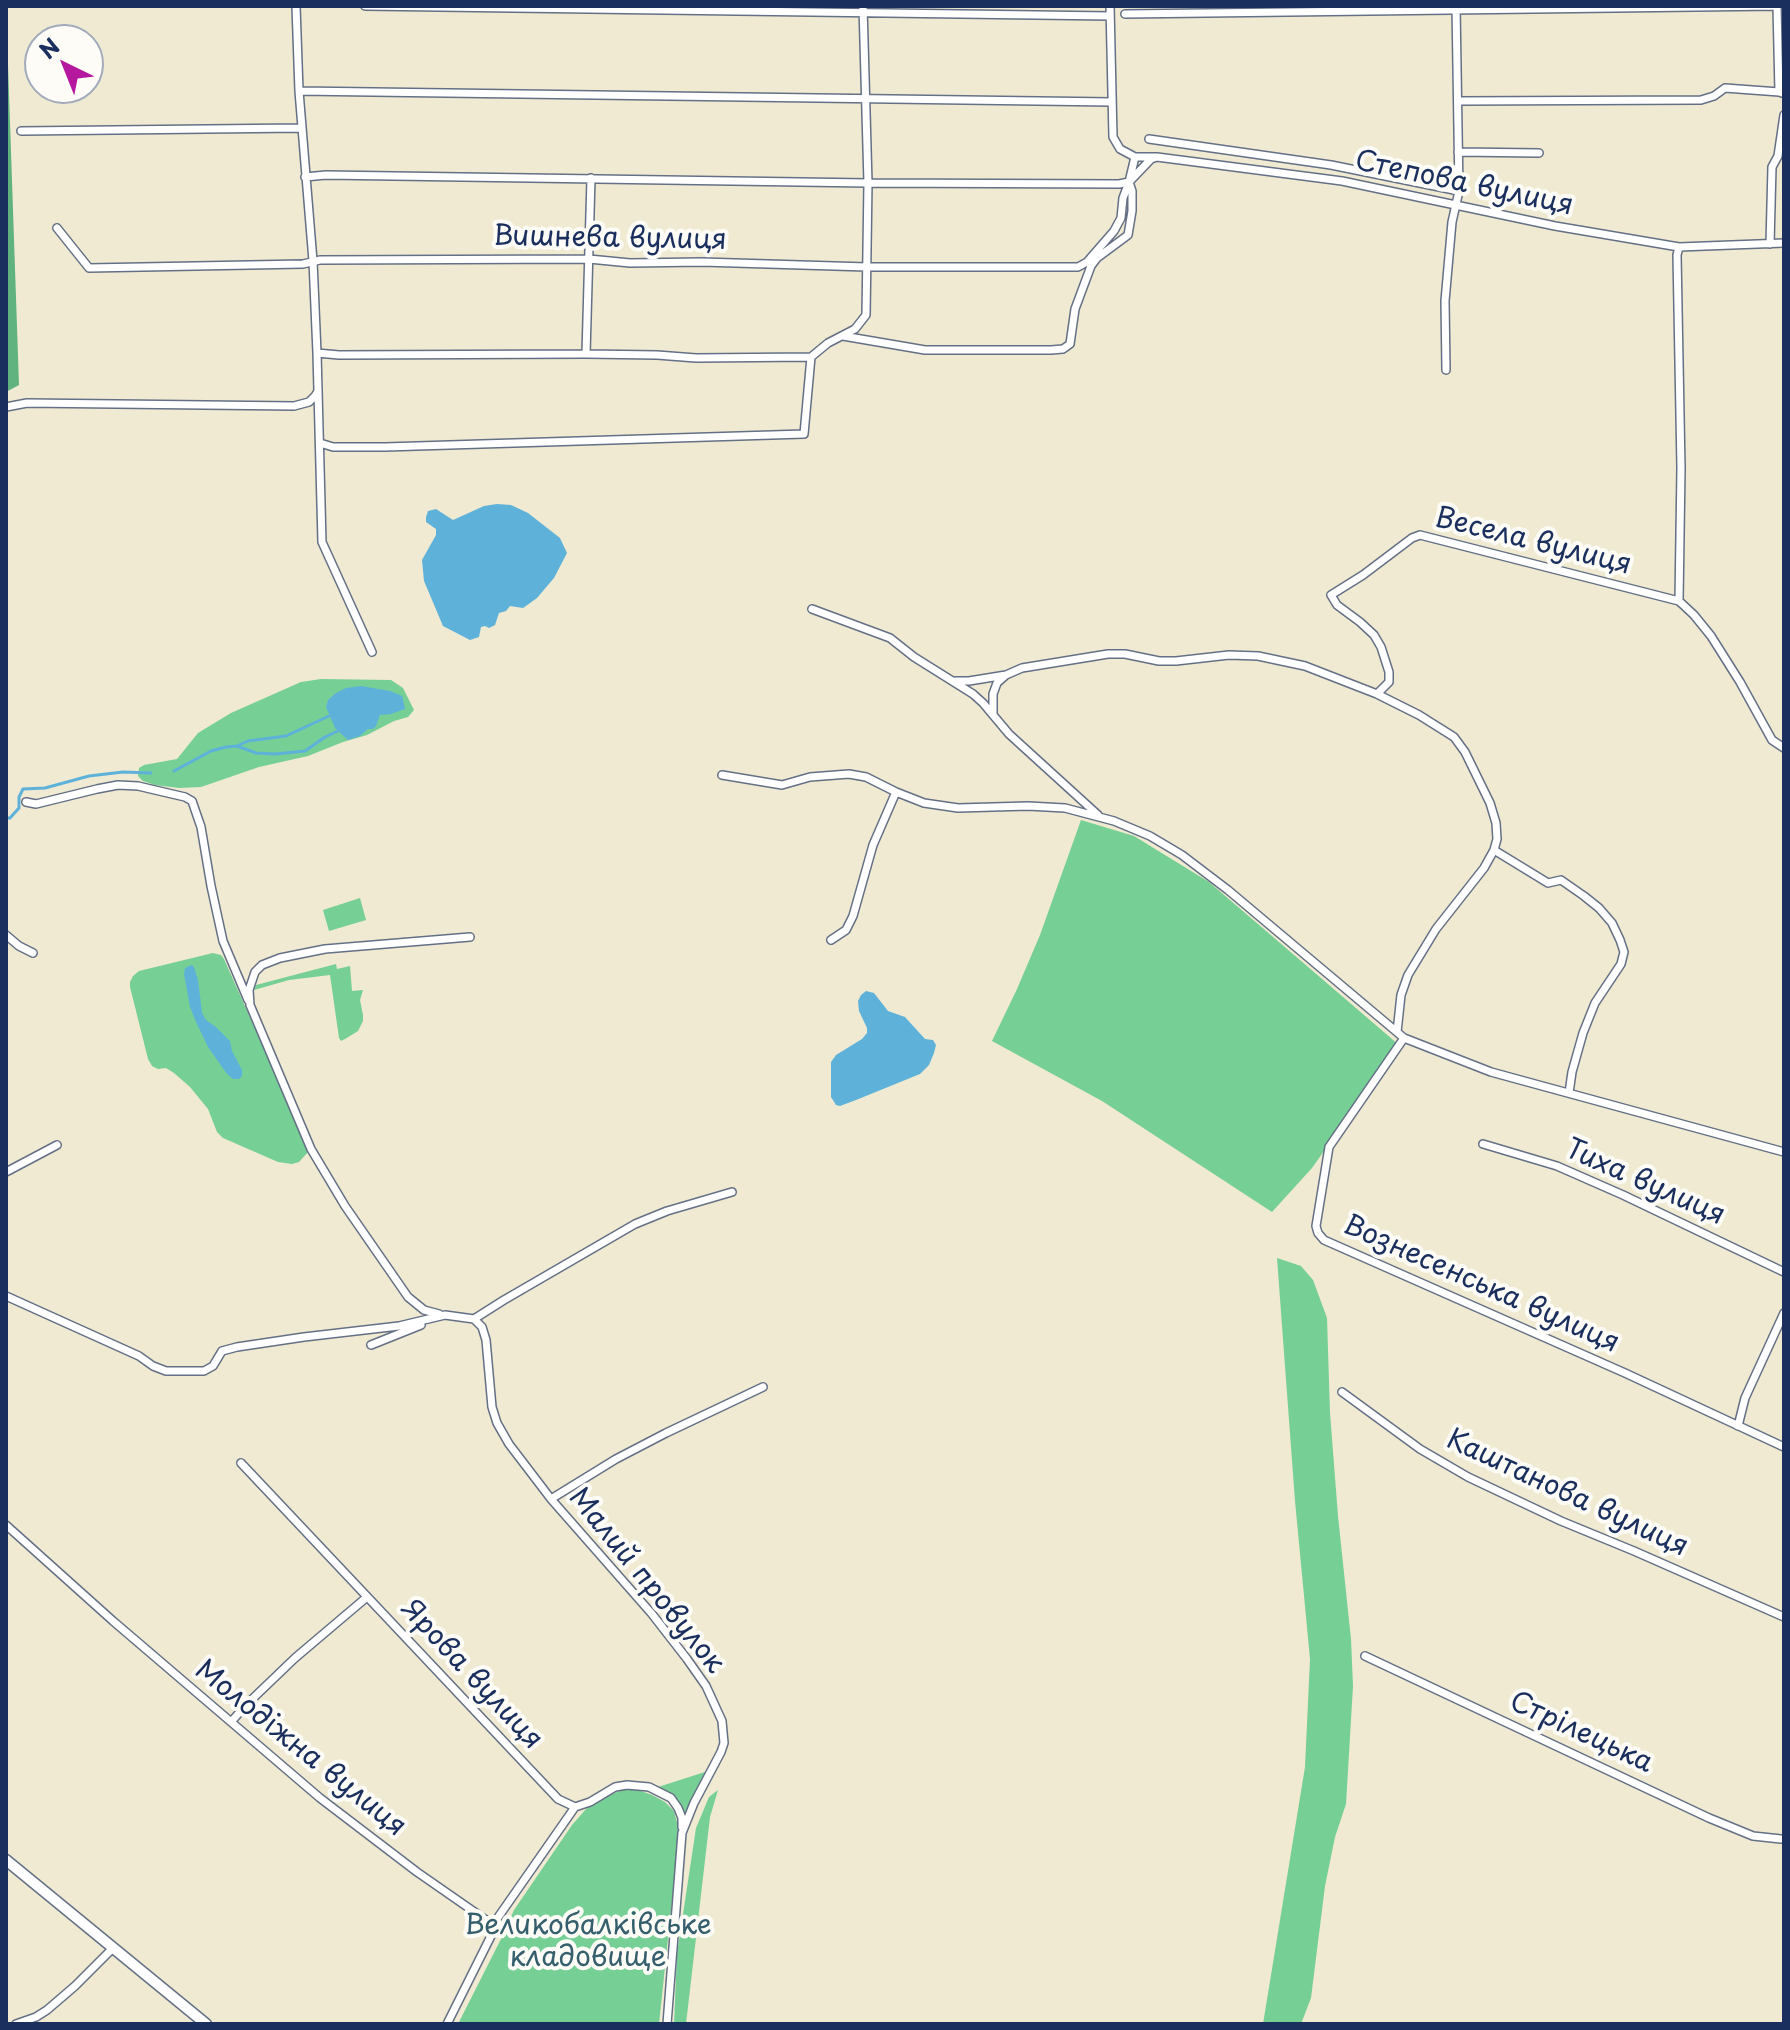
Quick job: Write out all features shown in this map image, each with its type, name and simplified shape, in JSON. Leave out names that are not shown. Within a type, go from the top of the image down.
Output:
[{"type":"street","points":[[296,6],[301,128],[313,261],[322,542],[372,652]]},
{"type":"street","points":[[365,6],[863,10],[1110,16]]},
{"type":"street","points":[[1110,6],[1113,137],[1120,149],[1135,157]]},
{"type":"street","points":[[1125,14],[1777,6],[1782,93],[1725,88],[1701,100],[1458,101]]},
{"type":"street","points":[[1446,370],[1445,301],[1452,222],[1459,191],[1456,9]]},
{"type":"street","points":[[317,353],[811,357],[862,322],[866,315],[868,183],[863,10]]},
{"type":"street","points":[[299,91],[1112,102]]},
{"type":"street","points":[[1770,244],[1772,167],[1778,156],[1784,115]]},
{"type":"street","points":[[21,131],[301,128]]},
{"type":"street","points":[[1149,139],[1331,165],[1459,191]]},
{"type":"street","points":[[1458,152],[1539,153]]},
{"type":"street","name":"Степова вулиця","points":[[1135,157],[1157,157],[1342,181],[1456,207],[1679,247],[1784,243]]},
{"type":"street","name":"Вишнева вулиця","points":[[57,228],[89,268],[303,264],[320,260],[589,259],[630,263],[867,267],[1078,267],[1087,262],[1114,231],[1121,218],[1123,198],[1135,157]]},
{"type":"street","points":[[305,177],[1119,184],[1129,182],[1151,159],[1157,157]]},
{"type":"street","points":[[586,354],[591,178]]},
{"type":"street","points":[[843,336],[925,350],[1063,349],[1070,344],[1075,309],[1091,266],[1128,235],[1132,211],[1129,182]]},
{"type":"street","points":[[1679,247],[1679,601],[1711,636],[1772,740],[1784,748]]},
{"type":"street","points":[[320,443],[333,447],[385,447],[804,434],[811,357]]},
{"type":"street","points":[[6,407],[27,403],[294,406],[309,402],[318,389]]},
{"type":"street","name":"Весела вулиця","points":[[1377,694],[1389,682],[1381,647],[1374,635],[1337,605],[1331,595],[1420,535],[1679,601]]},
{"type":"street","points":[[812,609],[890,638],[973,694],[1009,734],[1100,817]]},
{"type":"street","points":[[953,681],[1006,675],[1022,668],[1108,654],[1159,661],[1229,655],[1258,656],[1305,666],[1377,694],[1454,737],[1465,752],[1490,803],[1497,839],[1484,868],[1436,929],[1408,975],[1401,995],[1400,1035]]},
{"type":"street","points":[[993,714],[993,694],[997,683],[1006,675]]},
{"type":"street","points":[[722,775],[782,785],[810,777],[849,774],[866,777],[924,803],[958,808],[1065,808],[1100,817],[1150,836],[1182,855],[1400,1035],[1491,1072],[1784,1152]]},
{"type":"street","points":[[26,802],[36,804],[118,785],[138,786],[192,801],[201,827],[223,941],[311,1149],[345,1206],[408,1297],[424,1310],[474,1319],[635,1224],[732,1192]]},
{"type":"street","points":[[831,940],[846,930],[853,916],[873,845],[896,792]]},
{"type":"street","points":[[1494,850],[1548,883],[1561,880],[1599,908],[1612,923],[1624,952],[1621,964],[1595,1003],[1583,1033],[1569,1093]]},
{"type":"street","points":[[6,935],[33,953]]},
{"type":"street","points":[[250,1005],[251,981],[262,965],[270,961],[325,949],[470,937]]},
{"type":"street","name":"Вознесенська вулиця","points":[[1400,1035],[1329,1147],[1316,1226],[1324,1240],[1784,1447]]},
{"type":"street","name":"Тиха вулиця","points":[[1483,1144],[1557,1166],[1784,1272]]},
{"type":"street","points":[[6,1172],[57,1145]]},
{"type":"street","points":[[6,1296],[166,1371],[204,1371],[213,1366],[222,1351],[237,1347],[399,1326],[445,1315]]},
{"type":"street","points":[[1738,1426],[1745,1398],[1784,1313]]},
{"type":"street","points":[[371,1345],[445,1315]]},
{"type":"street","name":"Малий провулок","points":[[474,1319],[482,1327],[486,1340],[490,1391],[497,1423],[509,1444],[551,1499],[652,1614],[687,1659],[718,1709],[724,1743],[682,1833],[667,2024]]},
{"type":"street","points":[[551,1499],[616,1459],[763,1387]]},
{"type":"street","name":"Каштанова вулиця","points":[[1342,1392],[1420,1449],[1468,1477],[1561,1521],[1784,1617]]},
{"type":"street","name":"Ярова вулиця","points":[[241,1463],[550,1792],[566,1805],[575,1807]]},
{"type":"street","name":"Молодіжна вулиця","points":[[6,1525],[320,1798],[492,1926]]},
{"type":"street","points":[[231,1722],[285,1668],[367,1597]]},
{"type":"street","name":"Стрілецька","points":[[1365,1656],[1709,1818],[1753,1836],[1781,1839]]},
{"type":"street","points":[[447,2024],[491,1936],[492,1926],[575,1807],[615,1787],[649,1787],[671,1798],[682,1818],[682,1833]]},
{"type":"street","points":[[6,1860],[206,2024]]},
{"type":"street","points":[[16,2024],[39,2020],[113,1948]]},
{"type":"green space","points":[[6,6],[19,385],[6,392],[7,378]]},
{"type":"green space","points":[[321,679],[391,680],[403,688],[414,710],[408,717],[367,735],[308,756],[259,767],[201,787],[155,785],[138,776],[139,768],[144,765],[177,759],[198,733],[231,713],[301,682]]},
{"type":"green space","points":[[1081,820],[1134,836],[1209,882],[1399,1045],[1312,1168],[1272,1212],[1102,1101],[992,1041],[1040,935]]},
{"type":"green space","points":[[360,898],[366,920],[329,931],[323,910]]},
{"type":"green space","points":[[213,953],[224,959],[301,1132],[308,1152],[299,1162],[278,1162],[223,1138],[217,1132],[208,1109],[190,1087],[166,1068],[152,1066],[148,1059],[130,987],[133,976],[139,971]]},
{"type":"green space","points":[[336,964],[337,969],[350,966],[352,991],[363,990],[360,1000],[363,1021],[358,1031],[341,1041],[330,975],[289,980],[254,990],[256,985]]},
{"type":"green space","points":[[1277,1258],[1301,1266],[1313,1280],[1327,1318],[1330,1413],[1353,1686],[1346,1804],[1335,1837],[1325,1886],[1311,1998],[1301,2024],[1263,2024],[1305,1767],[1310,1659]]},
{"type":"green space","points":[[708,1771],[686,1815],[676,1799],[658,1787]]},
{"type":"green space","name":"Великобалківське кладовище","points":[[622,1790],[638,1790],[665,1802],[674,1811],[678,1826],[659,2024],[458,2024],[514,1910],[572,1825],[586,1809]]},
{"type":"green space","points":[[718,1790],[710,1817],[686,2024],[674,2024],[677,1954],[696,1828],[709,1797]]},
{"type":"water","points":[[511,505],[528,513],[560,538],[567,553],[554,578],[537,598],[523,608],[510,606],[499,613],[495,625],[481,627],[479,637],[470,640],[443,626],[424,581],[422,560],[436,535],[436,529],[426,522],[426,517],[428,511],[436,509],[453,520],[484,506]]},
{"type":"water","points":[[361,686],[402,696],[405,709],[380,715],[373,729],[348,740],[335,728],[326,707],[328,700],[336,693]]},
{"type":"water","points":[[192,965],[198,980],[202,1013],[230,1041],[242,1070],[239,1079],[227,1074],[208,1047],[196,1022],[184,974],[185,968]]},
{"type":"water","points":[[866,991],[874,993],[888,1011],[905,1017],[925,1039],[933,1040],[936,1045],[929,1065],[920,1074],[840,1106],[831,1097],[831,1062],[867,1033],[858,1001]]},
{"type":"waterway","points":[[237,746],[248,741],[286,736],[329,716]]},
{"type":"waterway","points":[[174,771],[211,751],[226,747],[237,746],[256,753],[275,754],[305,751],[338,731]]},
{"type":"waterway","points":[[6,818],[10,818],[19,808],[23,789],[45,788],[89,776],[151,773]]}]
